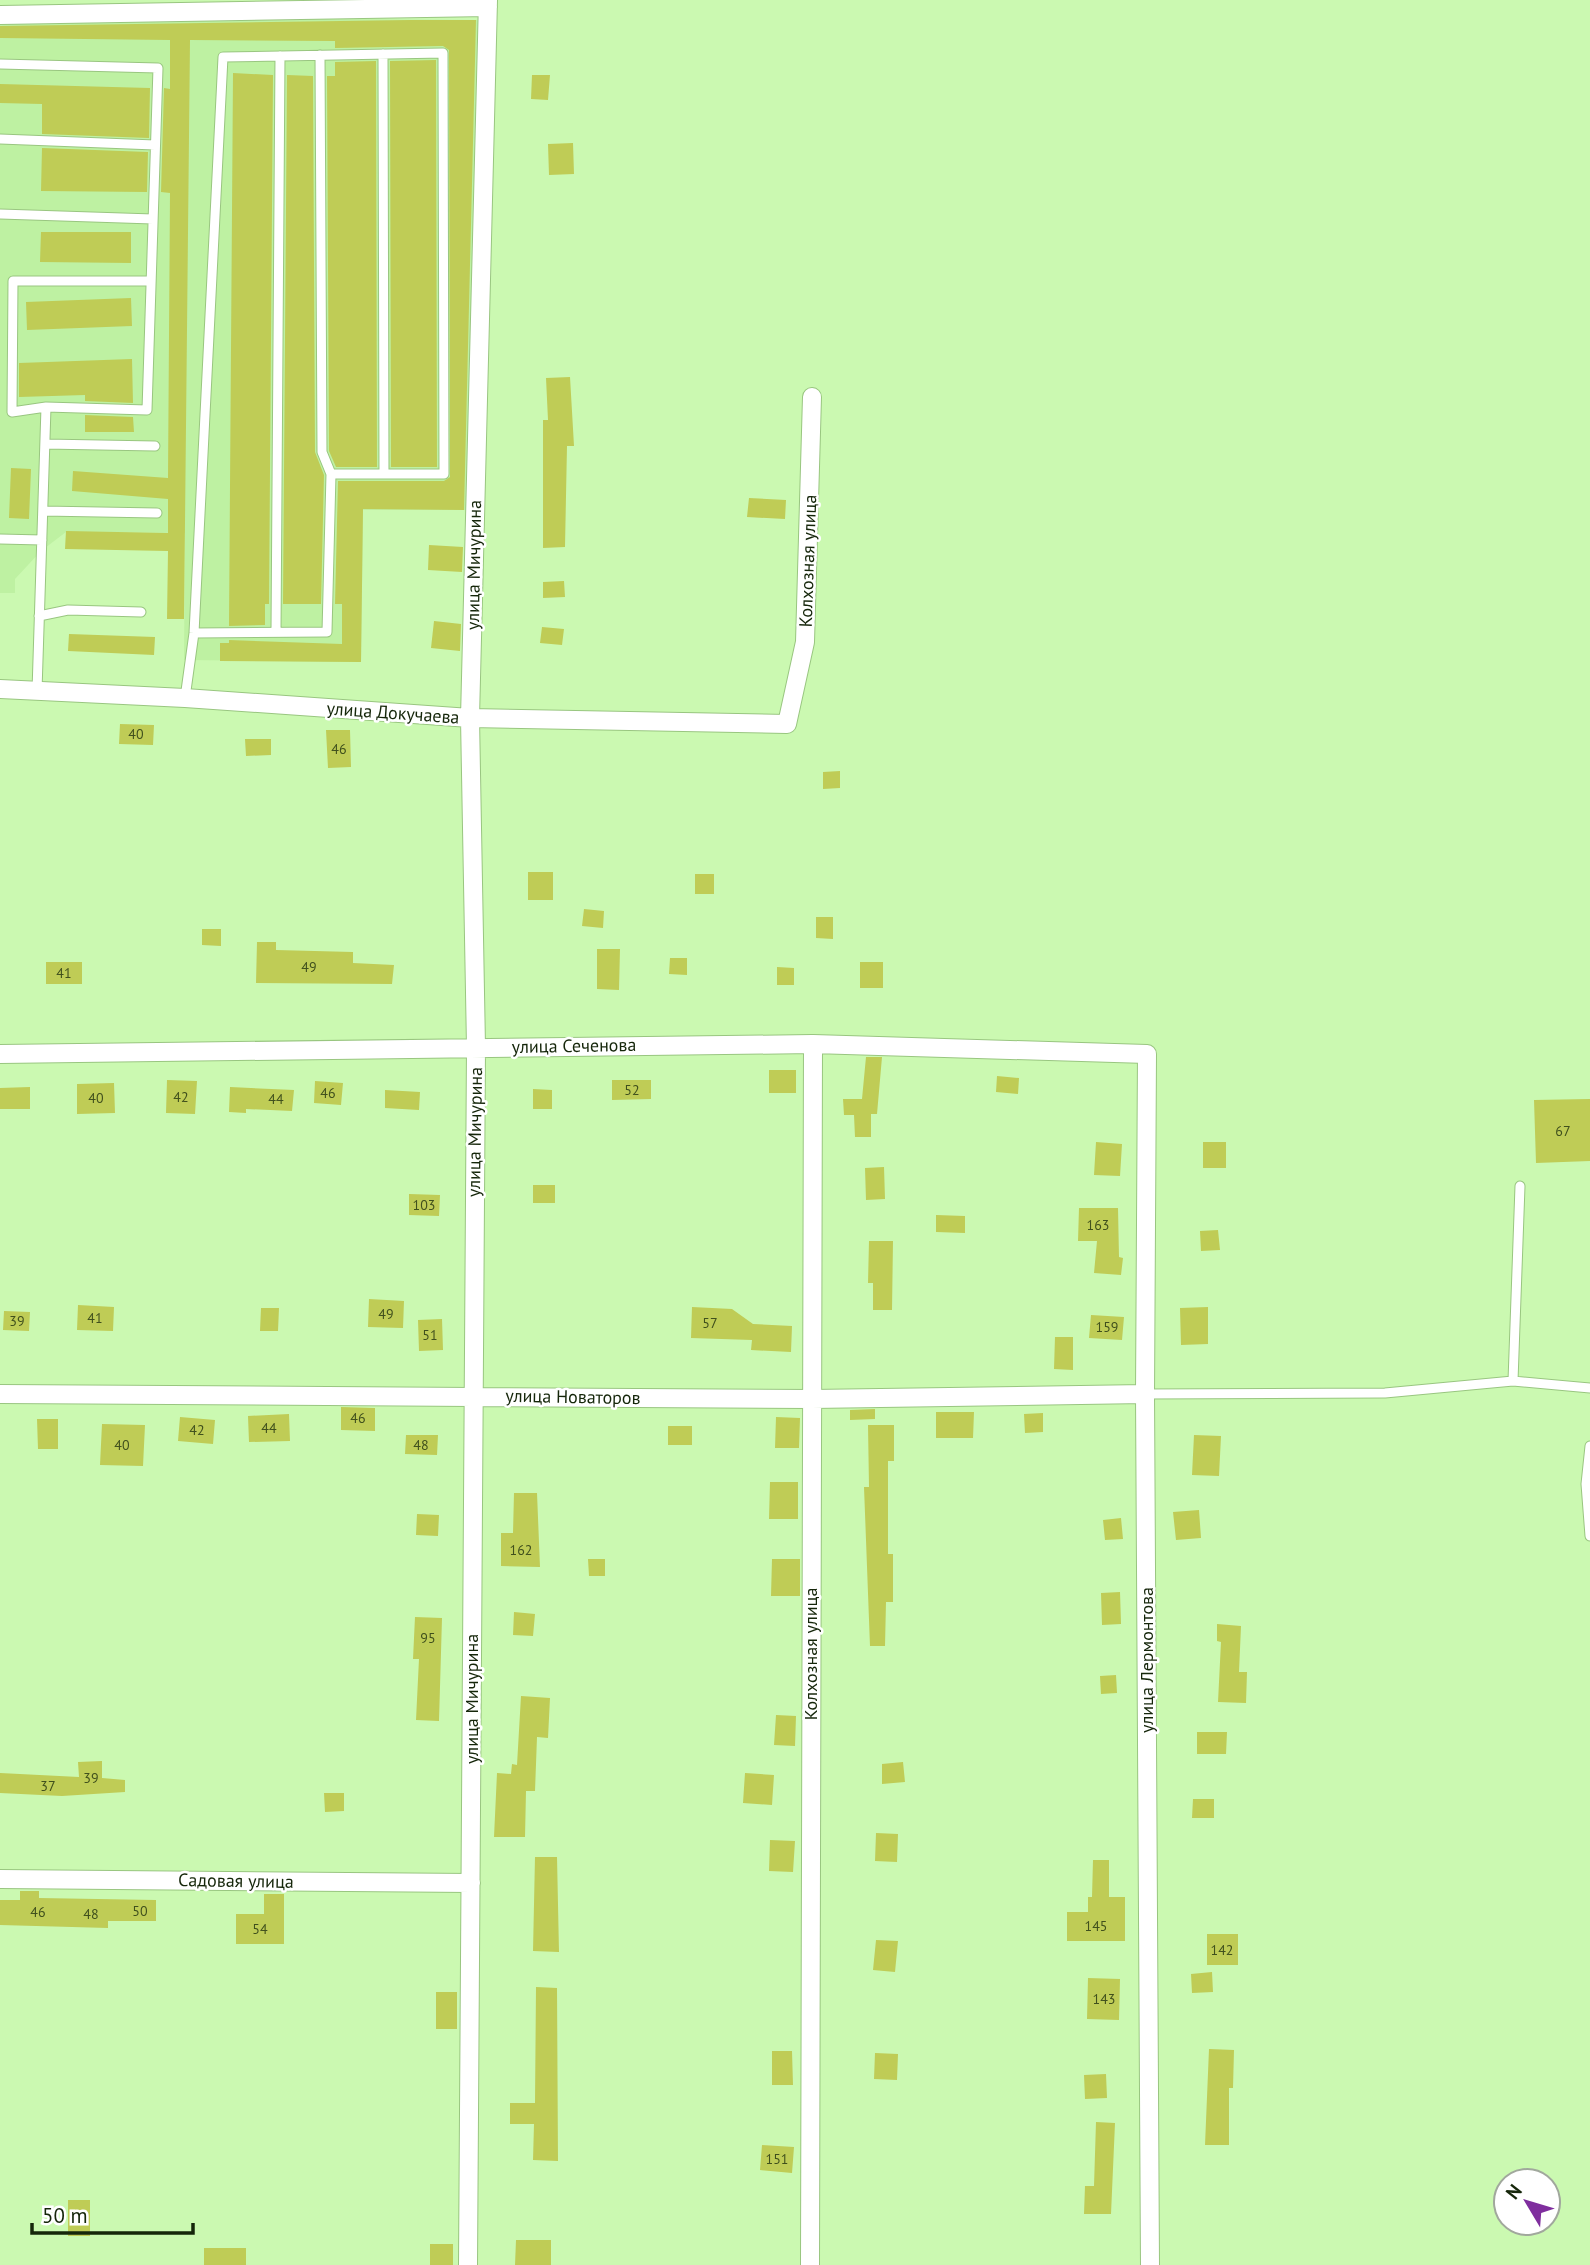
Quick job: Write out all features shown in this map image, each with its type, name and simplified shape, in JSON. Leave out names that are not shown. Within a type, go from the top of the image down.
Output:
[{"type":"street","points":[[0,15],[488,4]]},
{"type":"street","name":"улица Мичурина","points":[[468,2265],[476,1047],[470,719],[488,4]]},
{"type":"street","name":"Колхозная улица","points":[[787,724],[804,642],[812,397]]},
{"type":"street","name":"улица Докучаева","points":[[0,689],[185,698],[470,719],[787,724]]},
{"type":"street","name":"Колхозная улица","points":[[810,2265],[813,1044]]},
{"type":"street","name":"улица Сеченова","points":[[0,1054],[813,1044],[1147,1054]]},
{"type":"street","name":"улица Лермонтова","points":[[1147,1054],[1145,1394],[1150,2265]]},
{"type":"street","name":"улица Новаторов","points":[[0,1394],[812,1399],[1145,1394]]},
{"type":"street","name":"Садовая улица","points":[[0,1879],[471,1883]]},
{"type":"lane","points":[[185,698],[194,633],[223,57],[443,52],[443,474],[331,474]]},
{"type":"lane","points":[[383,54],[384,474]]},
{"type":"lane","points":[[194,633],[327,632],[331,474],[322,452],[320,55]]},
{"type":"lane","points":[[276,631],[280,56]]},
{"type":"lane","points":[[0,64],[158,68],[147,410],[46,407],[12,412],[13,281],[151,281]]},
{"type":"lane","points":[[0,139],[155,145]]},
{"type":"lane","points":[[0,214],[153,219]]},
{"type":"lane","points":[[37,691],[46,407]]},
{"type":"lane","points":[[45,444],[155,446]]},
{"type":"lane","points":[[43,510],[156,513]]},
{"type":"lane","points":[[0,538],[42,540]]},
{"type":"lane","points":[[39,616],[68,610],[141,612]]},
{"type":"lane","points":[[1513,1381],[1520,1186]]},
{"type":"lane","points":[[1145,1394],[1385,1393],[1513,1381],[1590,1388]]},
{"type":"lane","points":[[1590,1446],[1586,1484],[1590,1536]]},
{"type":"shaded area","points":[[0,20],[478,20],[473,510],[363,510],[361,662],[184,660],[185,533],[66,532],[41,551],[15,579],[15,593],[0,593]]},
{"type":"building","points":[[476,20],[464,510],[363,509],[361,662],[220,661],[220,643],[229,643],[229,640],[342,644],[342,604],[335,604],[338,481],[444,481],[450,477],[449,50],[443,46],[335,48],[335,41],[190,40],[184,619],[167,619],[168,551],[65,549],[66,531],[168,533],[168,499],[72,491],[73,471],[168,478],[170,193],[161,192],[164,88],[170,89],[170,40],[0,38],[0,26]]},
{"type":"building","points":[[436,60],[437,467],[391,467],[390,61]]},
{"type":"building","points":[[376,61],[377,467],[336,467],[329,451],[327,76],[335,76],[335,62]]},
{"type":"building","points":[[233,73],[273,75],[269,604],[265,604],[265,625],[229,626]]},
{"type":"building","points":[[287,75],[313,76],[315,452],[324,475],[321,604],[283,604]]},
{"type":"building","points":[[532,75],[550,75],[548,100],[531,99]]},
{"type":"building","points":[[0,84],[150,88],[149,138],[42,134],[42,104],[0,103]]},
{"type":"building","points":[[573,143],[574,174],[549,175],[548,144]]},
{"type":"building","points":[[42,148],[148,152],[147,192],[41,191]]},
{"type":"building","points":[[41,232],[131,232],[131,263],[40,262]]},
{"type":"building","points":[[131,298],[132,326],[27,330],[26,302]]},
{"type":"building","points":[[132,359],[133,403],[85,401],[85,395],[19,397],[19,363]]},
{"type":"building","points":[[570,377],[574,446],[567,446],[565,547],[543,548],[543,420],[548,420],[546,378]]},
{"type":"building","points":[[85,415],[133,417],[134,432],[85,432]]},
{"type":"building","points":[[11,468],[31,469],[29,519],[9,518]]},
{"type":"building","points":[[749,498],[786,500],[785,519],[747,517]]},
{"type":"building","points":[[429,545],[463,547],[462,572],[428,570]]},
{"type":"building","points":[[564,581],[565,597],[543,598],[543,582]]},
{"type":"building","points":[[434,621],[461,624],[460,651],[431,648]]},
{"type":"building","points":[[542,627],[564,629],[562,645],[540,643]]},
{"type":"building","points":[[69,634],[155,637],[154,655],[68,651]]},
{"type":"building","points":[[120,724],[154,725],[153,745],[119,744]]},
{"type":"building","points":[[326,730],[350,730],[351,767],[328,768]]},
{"type":"building","points":[[245,739],[271,739],[271,755],[246,756]]},
{"type":"building","points":[[840,771],[840,788],[823,789],[823,772]]},
{"type":"building","points":[[528,872],[553,872],[553,900],[528,900]]},
{"type":"building","points":[[695,874],[714,874],[714,894],[695,894]]},
{"type":"building","points":[[584,909],[604,911],[603,928],[582,926]]},
{"type":"building","points":[[816,917],[833,917],[833,939],[816,938]]},
{"type":"building","points":[[202,929],[221,929],[221,946],[202,945]]},
{"type":"building","points":[[257,942],[276,942],[276,950],[353,952],[353,963],[394,965],[392,984],[256,983]]},
{"type":"building","points":[[597,949],[620,949],[619,990],[597,989]]},
{"type":"building","points":[[670,958],[687,958],[687,975],[669,974]]},
{"type":"building","points":[[46,962],[82,962],[82,984],[46,984]]},
{"type":"building","points":[[860,962],[883,962],[883,988],[860,988]]},
{"type":"building","points":[[777,967],[794,968],[794,985],[777,985]]},
{"type":"building","points":[[866,1057],[882,1057],[877,1114],[871,1114],[871,1137],[855,1137],[854,1115],[844,1115],[843,1099],[862,1099]]},
{"type":"building","points":[[769,1070],[796,1070],[796,1093],[769,1093]]},
{"type":"building","points":[[997,1076],[1019,1078],[1018,1094],[996,1092]]},
{"type":"building","points":[[167,1080],[197,1081],[195,1114],[166,1113]]},
{"type":"building","points":[[612,1080],[651,1080],[651,1099],[612,1100]]},
{"type":"building","points":[[315,1081],[343,1083],[341,1105],[314,1103]]},
{"type":"building","points":[[114,1083],[115,1113],[77,1114],[77,1084]]},
{"type":"building","points":[[30,1087],[30,1109],[0,1109],[0,1088]]},
{"type":"building","points":[[230,1087],[294,1090],[292,1111],[246,1109],[246,1113],[229,1112]]},
{"type":"building","points":[[533,1089],[552,1090],[552,1109],[533,1109]]},
{"type":"building","points":[[385,1090],[420,1092],[419,1110],[385,1108]]},
{"type":"building","points":[[1590,1099],[1590,1161],[1536,1163],[1534,1100]]},
{"type":"building","points":[[1096,1142],[1122,1144],[1120,1176],[1094,1175]]},
{"type":"building","points":[[1203,1142],[1226,1142],[1226,1168],[1203,1168]]},
{"type":"building","points":[[884,1167],[885,1199],[866,1200],[865,1168]]},
{"type":"building","points":[[533,1185],[555,1185],[555,1203],[533,1203]]},
{"type":"building","points":[[409,1194],[440,1195],[439,1216],[409,1215]]},
{"type":"building","points":[[1079,1208],[1118,1208],[1119,1257],[1123,1258],[1121,1275],[1094,1273],[1097,1241],[1078,1241]]},
{"type":"building","points":[[936,1215],[965,1216],[965,1233],[936,1232]]},
{"type":"building","points":[[1218,1230],[1220,1250],[1201,1251],[1200,1231]]},
{"type":"building","points":[[869,1241],[893,1241],[892,1310],[873,1310],[873,1283],[868,1283]]},
{"type":"building","points":[[369,1299],[404,1301],[403,1328],[368,1327]]},
{"type":"building","points":[[78,1305],[114,1307],[113,1331],[77,1330]]},
{"type":"building","points":[[692,1307],[732,1309],[753,1324],[792,1326],[791,1352],[751,1350],[752,1340],[691,1338]]},
{"type":"building","points":[[1208,1307],[1208,1344],[1181,1345],[1180,1308]]},
{"type":"building","points":[[261,1308],[279,1308],[278,1331],[260,1331]]},
{"type":"building","points":[[4,1311],[30,1312],[29,1331],[3,1330]]},
{"type":"building","points":[[1091,1315],[1124,1317],[1122,1340],[1089,1338]]},
{"type":"building","points":[[442,1319],[443,1350],[419,1351],[418,1320]]},
{"type":"building","points":[[1055,1337],[1073,1337],[1073,1370],[1054,1369]]},
{"type":"building","points":[[341,1407],[375,1408],[375,1431],[341,1430]]},
{"type":"building","points":[[875,1409],[875,1419],[850,1420],[850,1410]]},
{"type":"building","points":[[936,1412],[974,1412],[973,1438],[936,1438]]},
{"type":"building","points":[[1043,1413],[1043,1432],[1025,1433],[1024,1414]]},
{"type":"building","points":[[289,1414],[290,1441],[249,1442],[248,1416]]},
{"type":"building","points":[[180,1417],[215,1420],[213,1444],[178,1441]]},
{"type":"building","points":[[776,1417],[800,1418],[799,1448],[775,1448]]},
{"type":"building","points":[[37,1419],[58,1419],[58,1449],[38,1449]]},
{"type":"building","points":[[102,1424],[145,1425],[143,1466],[100,1465]]},
{"type":"building","points":[[868,1425],[894,1425],[894,1461],[888,1461],[888,1554],[893,1554],[893,1602],[886,1602],[885,1646],[870,1646],[864,1487],[869,1487]]},
{"type":"building","points":[[668,1426],[692,1426],[692,1445],[668,1445]]},
{"type":"building","points":[[406,1435],[438,1435],[437,1455],[405,1454]]},
{"type":"building","points":[[1194,1435],[1221,1436],[1219,1476],[1192,1475]]},
{"type":"building","points":[[770,1482],[798,1482],[798,1519],[769,1519]]},
{"type":"building","points":[[514,1493],[537,1493],[540,1567],[501,1566],[501,1533],[513,1533]]},
{"type":"building","points":[[1199,1510],[1201,1538],[1176,1540],[1173,1512]]},
{"type":"building","points":[[417,1514],[439,1515],[438,1536],[416,1535]]},
{"type":"building","points":[[1121,1518],[1123,1539],[1105,1540],[1103,1520]]},
{"type":"building","points":[[588,1559],[605,1559],[605,1576],[589,1576]]},
{"type":"building","points":[[772,1559],[800,1559],[800,1596],[771,1596]]},
{"type":"building","points":[[1120,1592],[1121,1624],[1102,1625],[1101,1593]]},
{"type":"building","points":[[514,1612],[535,1614],[533,1636],[513,1635]]},
{"type":"building","points":[[415,1617],[442,1618],[439,1721],[416,1720],[419,1659],[413,1659]]},
{"type":"building","points":[[1217,1624],[1241,1626],[1239,1672],[1247,1672],[1246,1703],[1218,1702],[1221,1642],[1217,1641]]},
{"type":"building","points":[[1116,1675],[1117,1693],[1101,1694],[1100,1676]]},
{"type":"building","points":[[521,1696],[550,1698],[548,1738],[537,1737],[535,1791],[526,1791],[525,1837],[494,1837],[497,1773],[511,1774],[512,1764],[517,1765]]},
{"type":"building","points":[[776,1715],[796,1716],[795,1746],[774,1745]]},
{"type":"building","points":[[1197,1732],[1227,1732],[1226,1754],[1197,1754]]},
{"type":"building","points":[[102,1761],[102,1778],[125,1780],[125,1792],[62,1796],[0,1793],[0,1773],[79,1777],[78,1762]]},
{"type":"building","points":[[903,1762],[905,1782],[882,1784],[882,1764]]},
{"type":"building","points":[[745,1773],[774,1775],[772,1805],[743,1803]]},
{"type":"building","points":[[324,1793],[344,1793],[344,1811],[325,1812]]},
{"type":"building","points":[[1193,1799],[1214,1799],[1214,1818],[1192,1818]]},
{"type":"building","points":[[876,1833],[898,1834],[897,1862],[875,1861]]},
{"type":"building","points":[[770,1840],[795,1841],[793,1872],[769,1871]]},
{"type":"building","points":[[535,1857],[557,1857],[559,1952],[533,1951]]},
{"type":"building","points":[[1093,1860],[1109,1860],[1109,1897],[1125,1897],[1125,1941],[1067,1941],[1067,1912],[1088,1912],[1088,1897],[1092,1897]]},
{"type":"building","points":[[20,1891],[39,1891],[39,1898],[156,1900],[156,1921],[108,1921],[108,1928],[0,1925],[0,1900],[20,1900]]},
{"type":"building","points":[[264,1894],[284,1894],[284,1944],[236,1944],[236,1914],[264,1914]]},
{"type":"building","points":[[1207,1934],[1238,1934],[1238,1965],[1207,1965]]},
{"type":"building","points":[[876,1940],[898,1941],[895,1972],[873,1970]]},
{"type":"building","points":[[1212,1972],[1213,1992],[1192,1993],[1191,1974]]},
{"type":"building","points":[[1088,1978],[1120,1979],[1119,2020],[1087,2019]]},
{"type":"building","points":[[536,1987],[557,1988],[558,2161],[533,2160],[534,2124],[510,2124],[510,2103],[535,2103]]},
{"type":"building","points":[[436,1992],[457,1992],[457,2029],[436,2029]]},
{"type":"building","points":[[1209,2049],[1234,2050],[1233,2088],[1229,2088],[1229,2145],[1205,2145]]},
{"type":"building","points":[[772,2051],[792,2051],[793,2085],[772,2085]]},
{"type":"building","points":[[875,2053],[898,2054],[897,2080],[874,2079]]},
{"type":"building","points":[[1106,2074],[1107,2098],[1085,2099],[1084,2075]]},
{"type":"building","points":[[1096,2122],[1115,2123],[1111,2214],[1084,2214],[1085,2186],[1094,2186]]},
{"type":"building","points":[[762,2145],[794,2147],[792,2173],[760,2170]]},
{"type":"building","points":[[68,2200],[90,2200],[90,2236],[68,2236]]},
{"type":"building","points":[[516,2240],[551,2240],[551,2265],[515,2265]]},
{"type":"building","points":[[430,2244],[453,2244],[453,2265],[430,2265]]},
{"type":"building","points":[[204,2248],[246,2248],[246,2265],[204,2265]]}]
